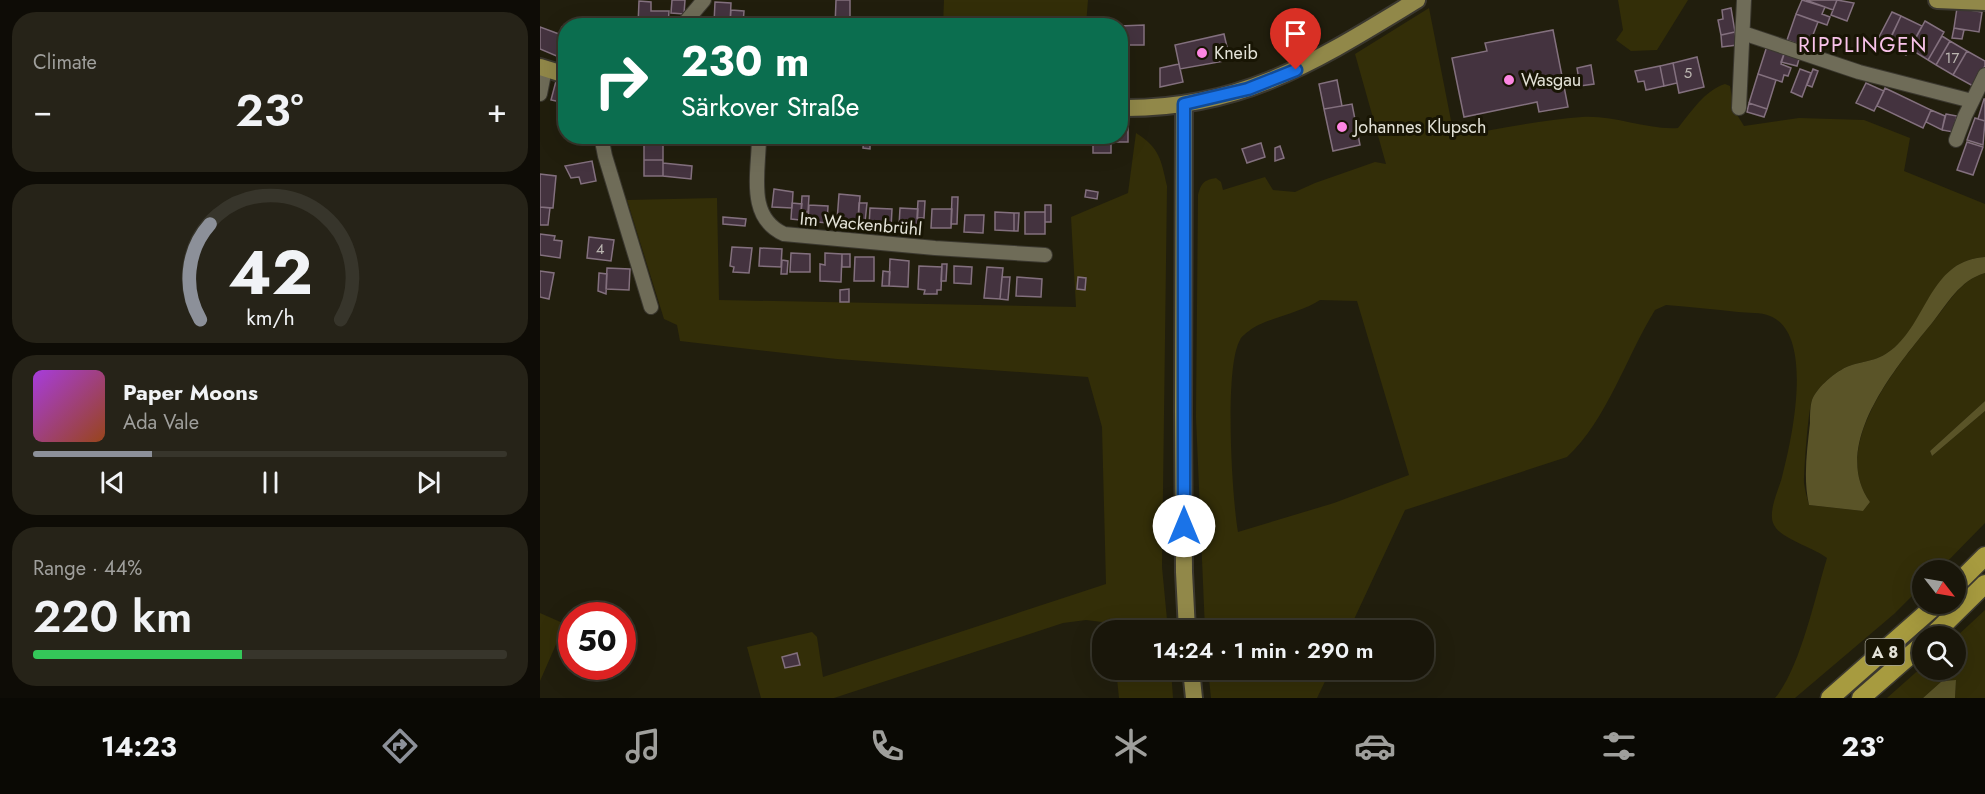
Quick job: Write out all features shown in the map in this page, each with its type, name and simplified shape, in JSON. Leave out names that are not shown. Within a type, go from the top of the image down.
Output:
[{"type":"highway","points":[[1966,575],[1985,556]]},
{"type":"highway","points":[[1942,626],[1985,584]]},
{"type":"highway","name":"A 8","points":[[1830,698],[1925,614]]},
{"type":"highway","name":"A 8","points":[[1861,698],[1912,654]]},
{"type":"main road","points":[[1128,108],[1184,104],[1248,89],[1288,74],[1325,56],[1417,0]]},
{"type":"main road","points":[[1937,0],[1985,2]]},
{"type":"main road","points":[[543,68],[558,73]]},
{"type":"main road","points":[[1184,104],[1183,423],[1187,620]]},
{"type":"main road","points":[[1192,680],[1194,698]]},
{"type":"street","points":[[689,18],[704,0]]},
{"type":"street","points":[[1739,108],[1744,0]]},
{"type":"street","points":[[1743,33],[1859,72],[1972,101]]},
{"type":"street","points":[[540,94],[543,68]]},
{"type":"street","points":[[1956,140],[1985,75]]},
{"type":"street","points":[[603,144],[651,307]]},
{"type":"street","name":"Im Wackenbrühl","points":[[759,144],[758,207],[767,224],[784,234],[935,248],[1045,255]]},
{"type":"shaded area","points":[[944,0],[1088,0],[1087,18],[943,18]]},
{"type":"shaded area","points":[[1618,0],[1688,0],[1657,50],[1631,51],[1616,40],[1623,30]]},
{"type":"shaded area","points":[[1429,8],[1454,136],[1582,117],[1678,128],[1705,96],[1725,84],[1730,86],[1734,110],[1744,126],[1799,118],[1864,120],[1910,138],[1904,171],[1985,204],[1985,257],[1968,260],[1943,278],[1909,332],[1892,350],[1880,357],[1844,368],[1818,390],[1812,400],[1809,415],[1804,483],[1809,505],[1863,511],[1870,502],[1859,480],[1858,456],[1863,432],[1873,407],[1902,361],[1955,294],[1968,281],[1985,273],[1985,401],[1930,451],[1932,456],[1985,411],[1985,523],[1949,560],[1912,560],[1912,596],[1795,698],[1775,698],[1784,685],[1799,651],[1827,558],[1783,535],[1772,520],[1791,438],[1797,389],[1792,343],[1784,327],[1770,316],[1759,313],[1666,305],[1655,310],[1605,407],[1594,425],[1567,457],[1405,510],[1354,620],[1205,620],[1196,417],[1198,195],[1200,188],[1204,183],[1216,178],[1221,182],[1223,190],[1265,177],[1273,190],[1295,192],[1375,162],[1386,164],[1355,54]],"holes":[[[1320,300],[1357,301],[1409,475],[1334,503],[1238,532],[1232,464],[1231,404],[1235,355],[1245,334],[1255,327]]]},
{"type":"shaded area","points":[[1136,133],[1150,144],[1158,155],[1167,186],[1162,567],[1167,620],[1086,620],[1063,623],[834,698],[761,698],[747,647],[812,632],[817,637],[823,677],[1106,584],[1102,427],[1088,377],[837,359],[680,341],[677,325],[664,319],[627,200],[717,198],[719,300],[1076,307],[1071,217],[1128,193]]},
{"type":"shaded area","points":[[1985,257],[1985,273],[1968,281],[1955,294],[1902,361],[1872,407],[1862,432],[1857,456],[1859,480],[1870,502],[1863,511],[1809,505],[1806,485],[1807,454],[1811,405],[1818,390],[1844,368],[1880,357],[1892,350],[1908,332],[1943,278],[1968,260]]},
{"type":"shaded area","points":[[1985,401],[1985,411],[1932,456],[1930,451]]},
{"type":"shaded area","points":[[1985,610],[1985,698],[1955,698],[1956,680],[1966,680],[1966,628]]},
{"type":"shaded area","points":[[540,613],[558,621],[558,640],[540,681]]},
{"type":"shaded area","points":[[1912,676],[1912,680],[1956,680],[1942,681],[1923,698],[1887,698]]},
{"type":"shaded area","points":[[1117,680],[1172,680],[1173,698],[1119,698]]},
{"type":"shaded area","points":[[1209,680],[1326,680],[1317,698],[1211,698]]},
{"type":"shaded area","points":[[1956,680],[1955,698],[1923,698],[1942,681]]},
{"type":"building","points":[[672,0],[685,0],[684,14],[671,13]]},
{"type":"building","points":[[836,0],[850,0],[850,18],[835,18]]},
{"type":"building","points":[[1802,0],[1825,7],[1822,14],[1830,17],[1827,25],[1796,14]]},
{"type":"building","points":[[1806,0],[1837,0],[1833,10]]},
{"type":"building","points":[[1837,0],[1854,3],[1847,21],[1831,15]]},
{"type":"building","points":[[639,1],[651,2],[651,11],[669,11],[669,18],[638,18]]},
{"type":"building","points":[[715,2],[731,3],[730,18],[714,18]]},
{"type":"building","points":[[1731,8],[1735,32],[1721,35],[1718,20],[1723,19],[1722,10]]},
{"type":"building","points":[[1957,8],[1982,12],[1979,32],[1954,28]]},
{"type":"building","points":[[731,10],[744,11],[743,18],[730,18]]},
{"type":"building","points":[[1892,12],[1901,16],[1889,42],[1879,37]]},
{"type":"building","points":[[1796,14],[1818,22],[1808,48],[1787,40]]},
{"type":"building","points":[[1901,16],[1922,26],[1906,55],[1887,45]]},
{"type":"building","points":[[1925,21],[1944,32],[1928,60],[1910,49]]},
{"type":"building","points":[[1144,25],[1144,45],[1128,45],[1128,26]]},
{"type":"building","points":[[540,27],[558,34],[558,57],[540,49]]},
{"type":"building","points":[[1954,28],[1964,30],[1962,39],[1952,38]]},
{"type":"building","name":"Wasgau","points":[[1553,30],[1568,107],[1539,112],[1537,102],[1464,117],[1452,58],[1487,51],[1485,43]]},
{"type":"building","points":[[1735,32],[1737,45],[1722,47],[1721,35]]},
{"type":"building","name":"Kneib","points":[[1224,34],[1230,60],[1180,69],[1175,45]]},
{"type":"building","points":[[1942,36],[1950,41],[1936,65],[1928,60]]},
{"type":"building","points":[[1950,41],[1967,51],[1953,75],[1936,65]]},
{"type":"building","points":[[1767,46],[1785,51],[1781,64],[1791,68],[1788,76],[1784,75],[1782,82],[1758,74]]},
{"type":"building","points":[[1785,51],[1800,56],[1797,66],[1781,62]]},
{"type":"building","points":[[1967,51],[1985,61],[1985,66],[1973,86],[1953,75]]},
{"type":"building","points":[[1697,57],[1704,87],[1679,93],[1673,63]]},
{"type":"building","points":[[1673,63],[1677,83],[1664,86],[1660,66]]},
{"type":"building","points":[[1179,64],[1183,82],[1160,87],[1160,68]]},
{"type":"building","points":[[1591,65],[1594,84],[1580,86],[1577,68]]},
{"type":"building","points":[[1660,66],[1664,86],[1646,90],[1644,81],[1638,82],[1635,71]]},
{"type":"building","points":[[1800,69],[1811,73],[1802,97],[1791,92]]},
{"type":"building","points":[[1813,69],[1818,71],[1812,87],[1807,85]]},
{"type":"building","points":[[1758,74],[1776,80],[1767,109],[1749,103]]},
{"type":"building","points":[[1337,80],[1342,106],[1324,109],[1319,84]]},
{"type":"building","points":[[556,81],[558,81],[558,101],[551,100]]},
{"type":"building","points":[[1866,83],[1884,91],[1874,111],[1856,103]]},
{"type":"building","points":[[1885,88],[1931,110],[1923,128],[1877,106]]},
{"type":"building","points":[[1985,99],[1985,121],[1978,119]]},
{"type":"building","points":[[1749,103],[1767,109],[1764,117],[1747,112]]},
{"type":"building","name":"Johannes Klupsch","points":[[1352,104],[1360,145],[1333,151],[1324,109]]},
{"type":"building","points":[[1931,110],[1945,116],[1942,130],[1926,122]]},
{"type":"building","points":[[1946,114],[1957,116],[1953,132],[1942,130]]},
{"type":"building","points":[[1975,118],[1985,121],[1983,145],[1967,140]]},
{"type":"building","points":[[1967,142],[1983,147],[1973,175],[1957,170]]},
{"type":"building","points":[[1261,143],[1265,157],[1247,163],[1242,149]]},
{"type":"building","points":[[644,144],[663,144],[663,160],[644,160]]},
{"type":"building","points":[[863,144],[870,144],[870,149],[863,148]]},
{"type":"building","points":[[1093,144],[1111,144],[1111,153],[1093,153]]},
{"type":"building","points":[[1280,146],[1284,158],[1275,161],[1275,148]]},
{"type":"building","points":[[644,160],[663,160],[663,176],[644,176]]},
{"type":"building","points":[[592,161],[596,181],[581,184],[579,177],[571,178],[565,166]]},
{"type":"building","points":[[663,163],[692,166],[691,179],[663,176]]},
{"type":"building","points":[[540,174],[556,176],[553,208],[540,207]]},
{"type":"building","points":[[774,189],[793,192],[792,208],[772,207]]},
{"type":"building","points":[[1086,190],[1098,192],[1097,199],[1085,197]]},
{"type":"building","points":[[839,194],[860,196],[858,222],[837,221]]},
{"type":"building","points":[[802,196],[809,196],[808,212],[801,212]]},
{"type":"building","points":[[952,197],[958,197],[957,224],[951,224]]},
{"type":"building","points":[[918,201],[925,201],[924,218],[917,218]]},
{"type":"building","points":[[792,203],[802,204],[800,220],[791,219]]},
{"type":"building","points":[[859,203],[867,203],[865,222],[858,222]]},
{"type":"building","points":[[809,205],[828,206],[827,223],[808,221]]},
{"type":"building","points":[[1045,205],[1051,205],[1051,222],[1045,222]]},
{"type":"building","points":[[540,207],[550,208],[548,225],[540,225]]},
{"type":"building","points":[[870,208],[892,209],[891,228],[869,226]]},
{"type":"building","points":[[900,208],[918,209],[917,227],[899,226]]},
{"type":"building","points":[[932,209],[952,209],[951,228],[931,228]]},
{"type":"building","points":[[995,212],[1014,213],[1014,231],[995,230]]},
{"type":"building","points":[[1025,212],[1045,212],[1045,234],[1025,234]]},
{"type":"building","points":[[1014,213],[1019,213],[1018,231],[1014,231]]},
{"type":"building","points":[[965,215],[984,215],[983,233],[964,232]]},
{"type":"building","points":[[723,217],[746,219],[745,226],[723,224]]},
{"type":"building","points":[[540,234],[555,236],[554,240],[562,241],[560,258],[540,255]]},
{"type":"building","points":[[589,237],[614,240],[611,261],[587,258]]},
{"type":"building","points":[[732,247],[752,248],[749,273],[733,272],[734,267],[730,266]]},
{"type":"building","points":[[760,248],[782,249],[781,267],[759,266]]},
{"type":"building","points":[[791,253],[810,254],[810,272],[790,272]]},
{"type":"building","points":[[825,253],[842,254],[841,282],[820,281],[820,264],[825,265]]},
{"type":"building","points":[[842,254],[850,254],[850,267],[842,267]]},
{"type":"building","points":[[855,257],[874,257],[874,281],[854,281]]},
{"type":"building","points":[[890,259],[909,261],[908,287],[889,286]]},
{"type":"building","points":[[782,260],[788,261],[787,274],[781,274]]},
{"type":"building","points":[[942,264],[947,264],[946,281],[941,281]]},
{"type":"building","points":[[919,266],[942,267],[941,290],[937,290],[937,294],[924,294],[925,290],[918,289]]},
{"type":"building","points":[[954,266],[972,267],[971,284],[954,283]]},
{"type":"building","points":[[987,267],[1003,268],[1000,299],[984,298]]},
{"type":"building","points":[[607,268],[630,269],[629,290],[606,289]]},
{"type":"building","points":[[540,271],[554,273],[549,299],[540,297]]},
{"type":"building","points":[[883,271],[890,272],[889,286],[882,286]]},
{"type":"building","points":[[599,273],[607,274],[606,294],[598,291]]},
{"type":"building","points":[[1002,277],[1010,277],[1008,300],[1000,299]]},
{"type":"building","points":[[1017,277],[1042,279],[1041,297],[1016,296]]},
{"type":"building","points":[[1078,277],[1086,278],[1085,290],[1077,289]]},
{"type":"building","points":[[849,289],[849,302],[840,302],[840,290]]},
{"type":"building","points":[[797,653],[800,665],[785,668],[782,657]]},
{"type":"place","name":"Kneib","points":[[1202,53]]},
{"type":"place","name":"Wasgau","points":[[1509,80]]},
{"type":"place","name":"Johannes Klupsch","points":[[1342,127]]},
{"type":"district","name":"RIPPLINGEN","points":[[1863,45]]},
{"type":"route","points":[[1184,526],[1184,104],[1248,89],[1296,70]]}]
